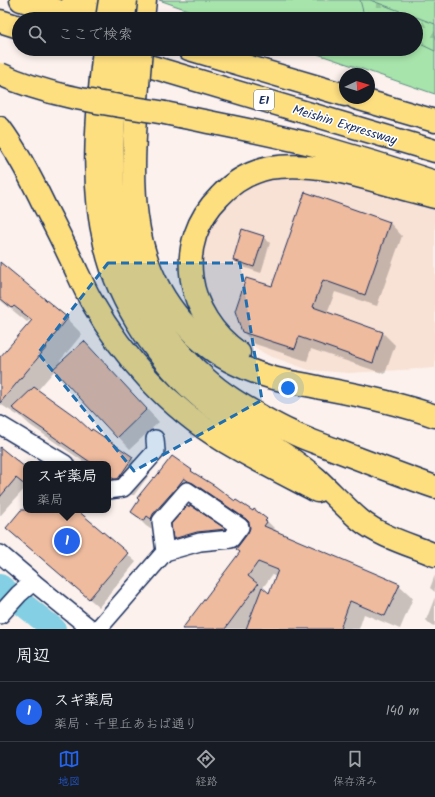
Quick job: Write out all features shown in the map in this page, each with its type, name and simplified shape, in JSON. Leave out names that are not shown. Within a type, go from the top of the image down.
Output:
[{"type":"highway","points":[[21,0],[62,12]]},
{"type":"highway","points":[[73,0],[113,12]]},
{"type":"highway","points":[[109,12],[110,0]]},
{"type":"highway","points":[[125,12],[126,0]]},
{"type":"highway","points":[[143,12],[144,0]]},
{"type":"highway","points":[[0,21],[12,25]]},
{"type":"highway","points":[[107,56],[118,82],[134,151],[136,214],[146,259],[157,286],[164,298],[191,332],[225,358],[271,378],[411,408],[435,416]]},
{"type":"highway","name":"Meishin Expressway","points":[[116,56],[435,151]]},
{"type":"highway","points":[[120,56],[112,129],[112,175],[115,214],[119,234],[129,264],[146,302],[173,344],[199,373],[223,393],[290,432],[435,487]]},
{"type":"highway","points":[[136,56],[118,82],[97,122],[96,148],[97,183],[105,244],[125,300],[138,323],[166,361],[190,388],[206,402],[303,467],[361,520],[375,530],[435,555]]},
{"type":"highway","name":"E1","points":[[213,56],[339,93]]},
{"type":"highway","points":[[250,56],[339,89]]},
{"type":"highway","points":[[0,74],[18,83],[65,96],[165,113],[317,146],[384,165],[435,182]]},
{"type":"highway","points":[[375,102],[399,111]]},
{"type":"highway","points":[[375,104],[435,121]]},
{"type":"highway","points":[[0,128],[19,156],[33,182],[92,302],[112,334],[132,361],[156,387],[177,406],[223,441],[344,505]]},
{"type":"highway","points":[[341,392],[252,361],[232,348],[216,333],[203,314],[191,279],[191,255],[197,230],[213,202],[236,182],[251,174],[284,166],[317,167],[333,170],[435,197]]},
{"type":"street","points":[[0,425],[60,461]]},
{"type":"street","points":[[111,490],[123,488],[156,451],[155,439]]},
{"type":"street","points":[[98,629],[165,552],[200,542],[231,539],[240,528],[187,491],[161,521],[165,552]]},
{"type":"street","points":[[0,554],[91,629]]},
{"type":"street","points":[[0,615],[19,594],[33,582]]},
{"type":"highlighted area","points":[[108,263],[240,263],[262,400],[134,471],[38,353]]},
{"type":"shaded area","points":[[270,177],[301,177],[345,182],[435,207],[435,368],[348,373],[309,370],[267,355],[234,334],[211,304],[201,275],[206,236],[223,207],[246,187]]},
{"type":"green space","points":[[159,0],[435,0],[435,94],[375,74],[375,68],[359,68],[324,56],[423,56],[423,12],[194,12]]},
{"type":"green space","points":[[360,0],[370,0],[402,12],[363,12]]},
{"type":"green space","points":[[423,20],[435,24],[435,51],[423,45]]},
{"type":"building","points":[[305,192],[390,222],[365,295],[323,280],[313,307],[383,332],[373,363],[299,337],[295,349],[242,332],[235,311],[246,278],[272,286]]},
{"type":"building","points":[[242,229],[264,236],[254,267],[233,260]]},
{"type":"building","points":[[0,262],[68,318],[46,346],[47,347],[0,403],[0,357],[32,320],[14,306],[12,308],[0,298]]},
{"type":"building","points":[[84,341],[147,409],[117,438],[53,369]]},
{"type":"building","points":[[34,387],[76,417],[91,431],[92,429],[133,457],[118,479],[114,479],[111,477],[111,461],[89,461],[12,408]]},
{"type":"building","points":[[0,447],[23,466],[23,484],[16,478],[0,497]]},
{"type":"building","points":[[172,456],[235,501],[236,500],[253,511],[254,509],[267,519],[264,526],[400,584],[385,616],[350,601],[340,629],[246,629],[262,587],[269,593],[278,570],[258,562],[248,576],[258,584],[225,629],[182,629],[240,552],[236,549],[250,528],[249,522],[246,519],[184,478],[153,514],[151,519],[147,516],[144,521],[131,512],[139,500],[137,498]]},
{"type":"building","points":[[190,505],[226,529],[197,532],[173,539],[171,524],[187,506],[189,507]]},
{"type":"building","points":[[21,510],[23,510],[23,513],[81,513],[128,553],[89,599],[6,528]]},
{"type":"waterway","points":[[0,586],[54,629]]},
{"type":"place","name":"スギ薬局","points":[[67,541]]}]
